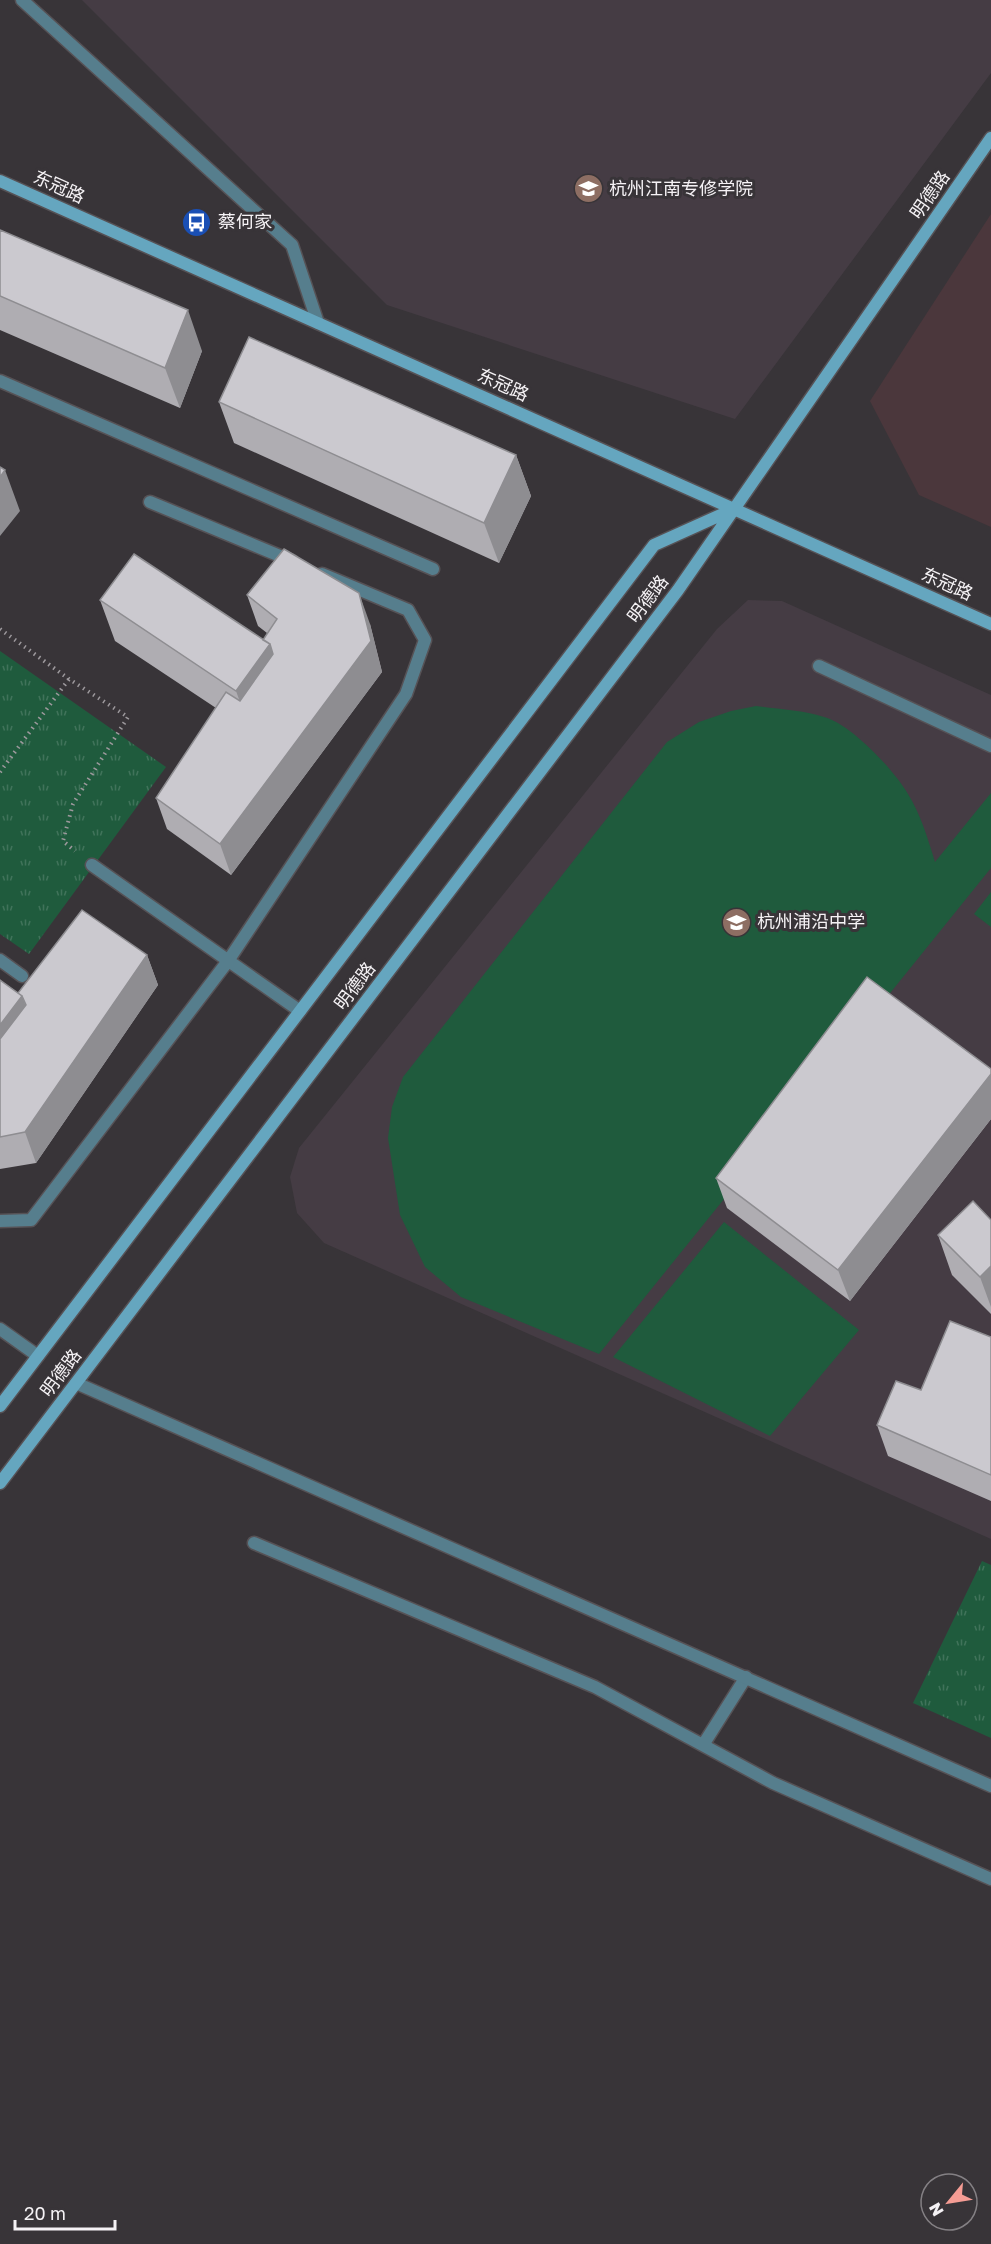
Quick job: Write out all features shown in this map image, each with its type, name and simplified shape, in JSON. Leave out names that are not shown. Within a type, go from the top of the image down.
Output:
[{"type":"street","points":[[22,0],[292,245],[318,322]]},
{"type":"street","name":"明德路","points":[[0,1483],[678,590],[991,138]]},
{"type":"street","name":"东冠路","points":[[0,181],[991,624]]},
{"type":"street","points":[[0,381],[433,568]]},
{"type":"street","points":[[0,1221],[31,1220],[228,961],[406,694],[425,640],[408,610],[150,502]]},
{"type":"street","name":"明德路","points":[[0,1406],[654,545],[735,509]]},
{"type":"street","points":[[819,666],[991,746]]},
{"type":"street","points":[[92,865],[300,1011]]},
{"type":"street","points":[[0,960],[22,976]]},
{"type":"street","points":[[0,1329],[38,1356]]},
{"type":"street","points":[[76,1383],[991,1786]]},
{"type":"street","points":[[254,1543],[594,1687],[773,1783],[991,1879]]},
{"type":"street","points":[[704,1745],[746,1677]]},
{"type":"path","points":[[0,629],[69,679],[128,717],[73,804],[63,840],[92,865]]},
{"type":"path","points":[[0,772],[69,679]]},
{"type":"shaded area","name":"杭州江南专修学院","points":[[82,0],[991,0],[991,73],[735,419],[387,305]]},
{"type":"shaded area","points":[[991,214],[991,527],[919,495],[870,401]]},
{"type":"shaded area","name":"杭州浦沿中学","points":[[748,600],[782,601],[991,695],[991,1539],[324,1243],[297,1213],[290,1177],[299,1148],[717,629]]},
{"type":"green space","points":[[0,651],[166,767],[29,954],[0,934]]},
{"type":"green space","points":[[756,706],[799,711],[824,717],[835,721],[859,738],[893,773],[913,802],[935,862],[991,793],[991,868],[599,1354],[461,1297],[425,1267],[400,1215],[388,1138],[392,1107],[403,1077],[667,742],[699,722],[731,711]]},
{"type":"green space","points":[[991,892],[991,927],[974,914]]},
{"type":"green space","points":[[724,1222],[859,1330],[770,1436],[613,1357]]},
{"type":"green space","points":[[982,1561],[991,1565],[991,1738],[913,1703]]},
{"type":"building","points":[[0,230],[188,310],[165,368],[0,296]]},
{"type":"building","points":[[249,337],[516,455],[484,523],[219,402]]},
{"type":"building","points":[[0,467],[5,470],[0,477]]},
{"type":"building","points":[[284,549],[359,593],[371,641],[220,844],[156,798],[226,692],[240,701],[273,654],[270,644],[263,640],[277,619],[247,595]]},
{"type":"building","points":[[134,554],[270,644],[236,691],[100,600]]},
{"type":"building","points":[[82,910],[147,955],[25,1132],[0,1137],[0,1039],[26,1005],[18,993]]},
{"type":"building","points":[[867,977],[991,1069],[991,1074],[838,1270],[716,1178]]},
{"type":"building","points":[[0,980],[22,996],[0,1025]]},
{"type":"building","points":[[973,1201],[991,1220],[991,1266],[980,1277],[938,1235]]},
{"type":"building","points":[[950,1321],[991,1337],[991,1475],[877,1425],[896,1381],[921,1390]]},
{"type":"place","name":"杭州江南专修学院","points":[[588,189]]},
{"type":"place","name":"蔡何家","points":[[197,222]]},
{"type":"place","name":"杭州浦沿中学","points":[[736,922]]}]
